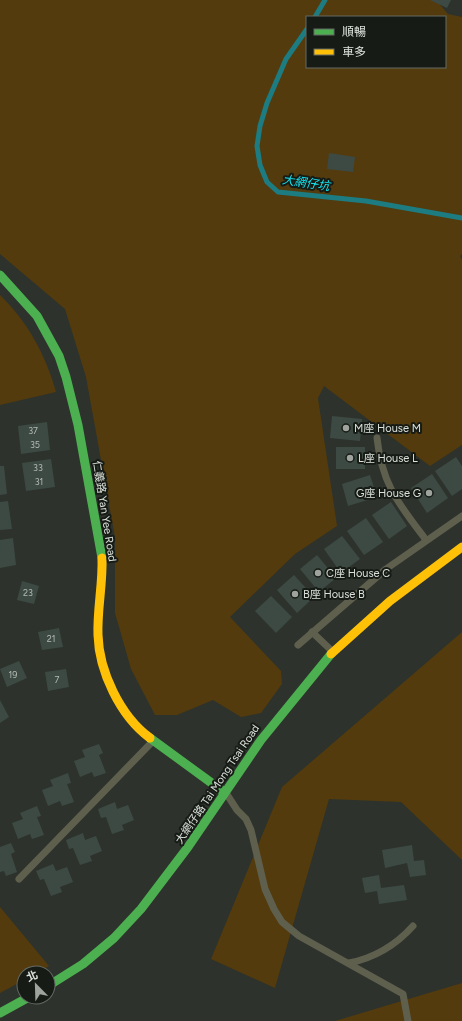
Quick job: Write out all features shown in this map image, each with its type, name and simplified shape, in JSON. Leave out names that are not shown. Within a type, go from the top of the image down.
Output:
[{"type":"street","name":"仁義路 Yan Yee Road","points":[[0,275],[27,302],[39,317],[58,351],[71,388],[102,552],[103,577],[98,635],[104,671],[120,704],[143,733],[224,792]]},
{"type":"street","name":"大網仔路 Tai Mong Tsai Road","points":[[56,981],[86,963],[100,952],[129,923],[165,881],[256,745],[323,662],[379,610],[428,570],[462,547]]},
{"type":"street","points":[[0,1013],[16,1004]]},
{"type":"lane","points":[[377,438],[380,460],[385,479],[396,500],[426,540]]},
{"type":"lane","points":[[298,645],[376,578],[426,540],[462,516]]},
{"type":"lane","points":[[312,632],[334,652]]},
{"type":"lane","points":[[19,880],[153,740]]},
{"type":"lane","points":[[224,792],[237,810],[246,819],[251,830],[265,889],[282,922],[299,936],[403,994],[408,1021]]},
{"type":"lane","points":[[349,964],[364,960],[384,951],[404,936],[413,926]]},
{"type":"shaded area","points":[[0,0],[436,0],[448,14],[462,17],[462,254],[460,256],[462,260],[462,445],[430,466],[324,386],[318,398],[337,526],[295,554],[230,617],[281,671],[282,684],[261,713],[241,717],[213,700],[177,715],[155,715],[131,669],[115,613],[115,537],[86,377],[65,309],[0,254]]},
{"type":"shaded area","points":[[0,295],[19,316],[35,340],[47,365],[56,392],[0,405]]},
{"type":"shaded area","points":[[462,632],[462,860],[401,802],[329,799],[275,988],[211,959],[282,787]]},
{"type":"shaded area","points":[[0,907],[48,965],[16,965],[16,984],[0,993]]},
{"type":"shaded area","points":[[462,983],[462,1021],[335,1021]]},
{"type":"building","points":[[430,0],[451,0],[447,8]]},
{"type":"building","points":[[329,153],[355,157],[353,172],[327,169]]},
{"type":"building","name":"M座 House M","points":[[332,416],[362,419],[360,441],[330,438]]},
{"type":"building","points":[[47,422],[50,450],[21,454],[18,426]]},
{"type":"building","name":"L座 House L","points":[[336,447],[365,447],[365,469],[336,469]]},
{"type":"building","points":[[456,457],[462,466],[462,489],[452,496],[435,471]]},
{"type":"building","points":[[51,459],[55,487],[26,491],[22,463]]},
{"type":"building","points":[[0,466],[4,466],[7,494],[0,495]]},
{"type":"building","name":"G座 House G","points":[[432,474],[448,498],[427,513],[411,488]]},
{"type":"building","points":[[370,475],[377,497],[348,506],[342,484]]},
{"type":"building","points":[[8,501],[12,529],[0,530],[0,502]]},
{"type":"building","points":[[391,502],[407,526],[389,539],[372,515]]},
{"type":"building","points":[[366,518],[383,542],[364,555],[347,531]]},
{"type":"building","points":[[342,536],[360,559],[341,573],[324,549]]},
{"type":"building","points":[[13,538],[16,565],[0,568],[0,540]]},
{"type":"building","name":"C座 House C","points":[[317,555],[336,578],[319,592],[300,569]]},
{"type":"building","name":"B座 House B","points":[[294,575],[314,597],[297,613],[277,590]]},
{"type":"building","points":[[22,581],[39,586],[34,604],[17,600]]},
{"type":"building","points":[[271,596],[292,617],[276,633],[255,611]]},
{"type":"building","points":[[59,628],[63,647],[42,650],[38,632]]},
{"type":"building","points":[[19,661],[27,678],[7,687],[0,669]]},
{"type":"building","points":[[66,669],[69,687],[48,691],[45,672]]},
{"type":"building","points":[[0,700],[9,717],[0,723]]},
{"type":"building","points":[[99,744],[103,753],[99,755],[106,773],[94,777],[92,772],[80,777],[74,761],[85,757],[82,750]]},
{"type":"building","points":[[68,773],[71,783],[67,784],[74,802],[62,806],[60,801],[48,806],[42,790],[53,786],[50,780]]},
{"type":"building","points":[[115,802],[117,809],[128,805],[134,820],[122,825],[124,830],[112,834],[106,817],[101,818],[98,809]]},
{"type":"building","points":[[37,806],[41,816],[37,817],[44,835],[32,839],[30,834],[18,839],[12,823],[23,819],[20,813]]},
{"type":"building","points":[[83,833],[85,840],[96,836],[102,851],[90,856],[92,861],[80,865],[73,848],[69,849],[66,840]]},
{"type":"building","points":[[11,843],[15,852],[11,854],[17,872],[6,876],[4,871],[0,872],[0,847]]},
{"type":"building","points":[[412,845],[414,861],[424,860],[426,875],[410,877],[407,863],[385,868],[382,850]]},
{"type":"building","points":[[53,864],[56,871],[67,867],[73,882],[60,887],[62,892],[51,896],[44,879],[40,880],[36,871]]},
{"type":"building","points":[[379,875],[381,888],[404,885],[407,900],[379,904],[377,891],[365,893],[362,878]]},
{"type":"waterway","name":"大網仔坑","points":[[316,16],[325,0]]},
{"type":"waterway","name":"大網仔坑","points":[[306,30],[286,59],[267,103],[260,126],[257,146],[260,165],[267,182],[278,192],[366,201],[462,218]]},
{"type":"traffic: fast","points":[[0,275],[37,316],[59,356],[78,425],[102,558]]},
{"type":"traffic: fast","points":[[56,981],[83,964],[114,938],[141,909],[188,847],[261,740],[331,654]]},
{"type":"traffic: fast","points":[[150,738],[224,792]]},
{"type":"traffic: fast","points":[[0,1013],[16,1004]]},
{"type":"traffic: slow","points":[[331,654],[390,601],[462,547]]},
{"type":"traffic: slow","points":[[102,558],[98,625],[99,649],[102,663],[113,692],[129,718],[150,738]]},
{"type":"place","name":"M座 House M","points":[[346,428]]},
{"type":"place","name":"L座 House L","points":[[350,458]]},
{"type":"place","name":"G座 House G","points":[[429,493]]},
{"type":"place","name":"C座 House C","points":[[318,573]]},
{"type":"place","name":"B座 House B","points":[[295,594]]}]
